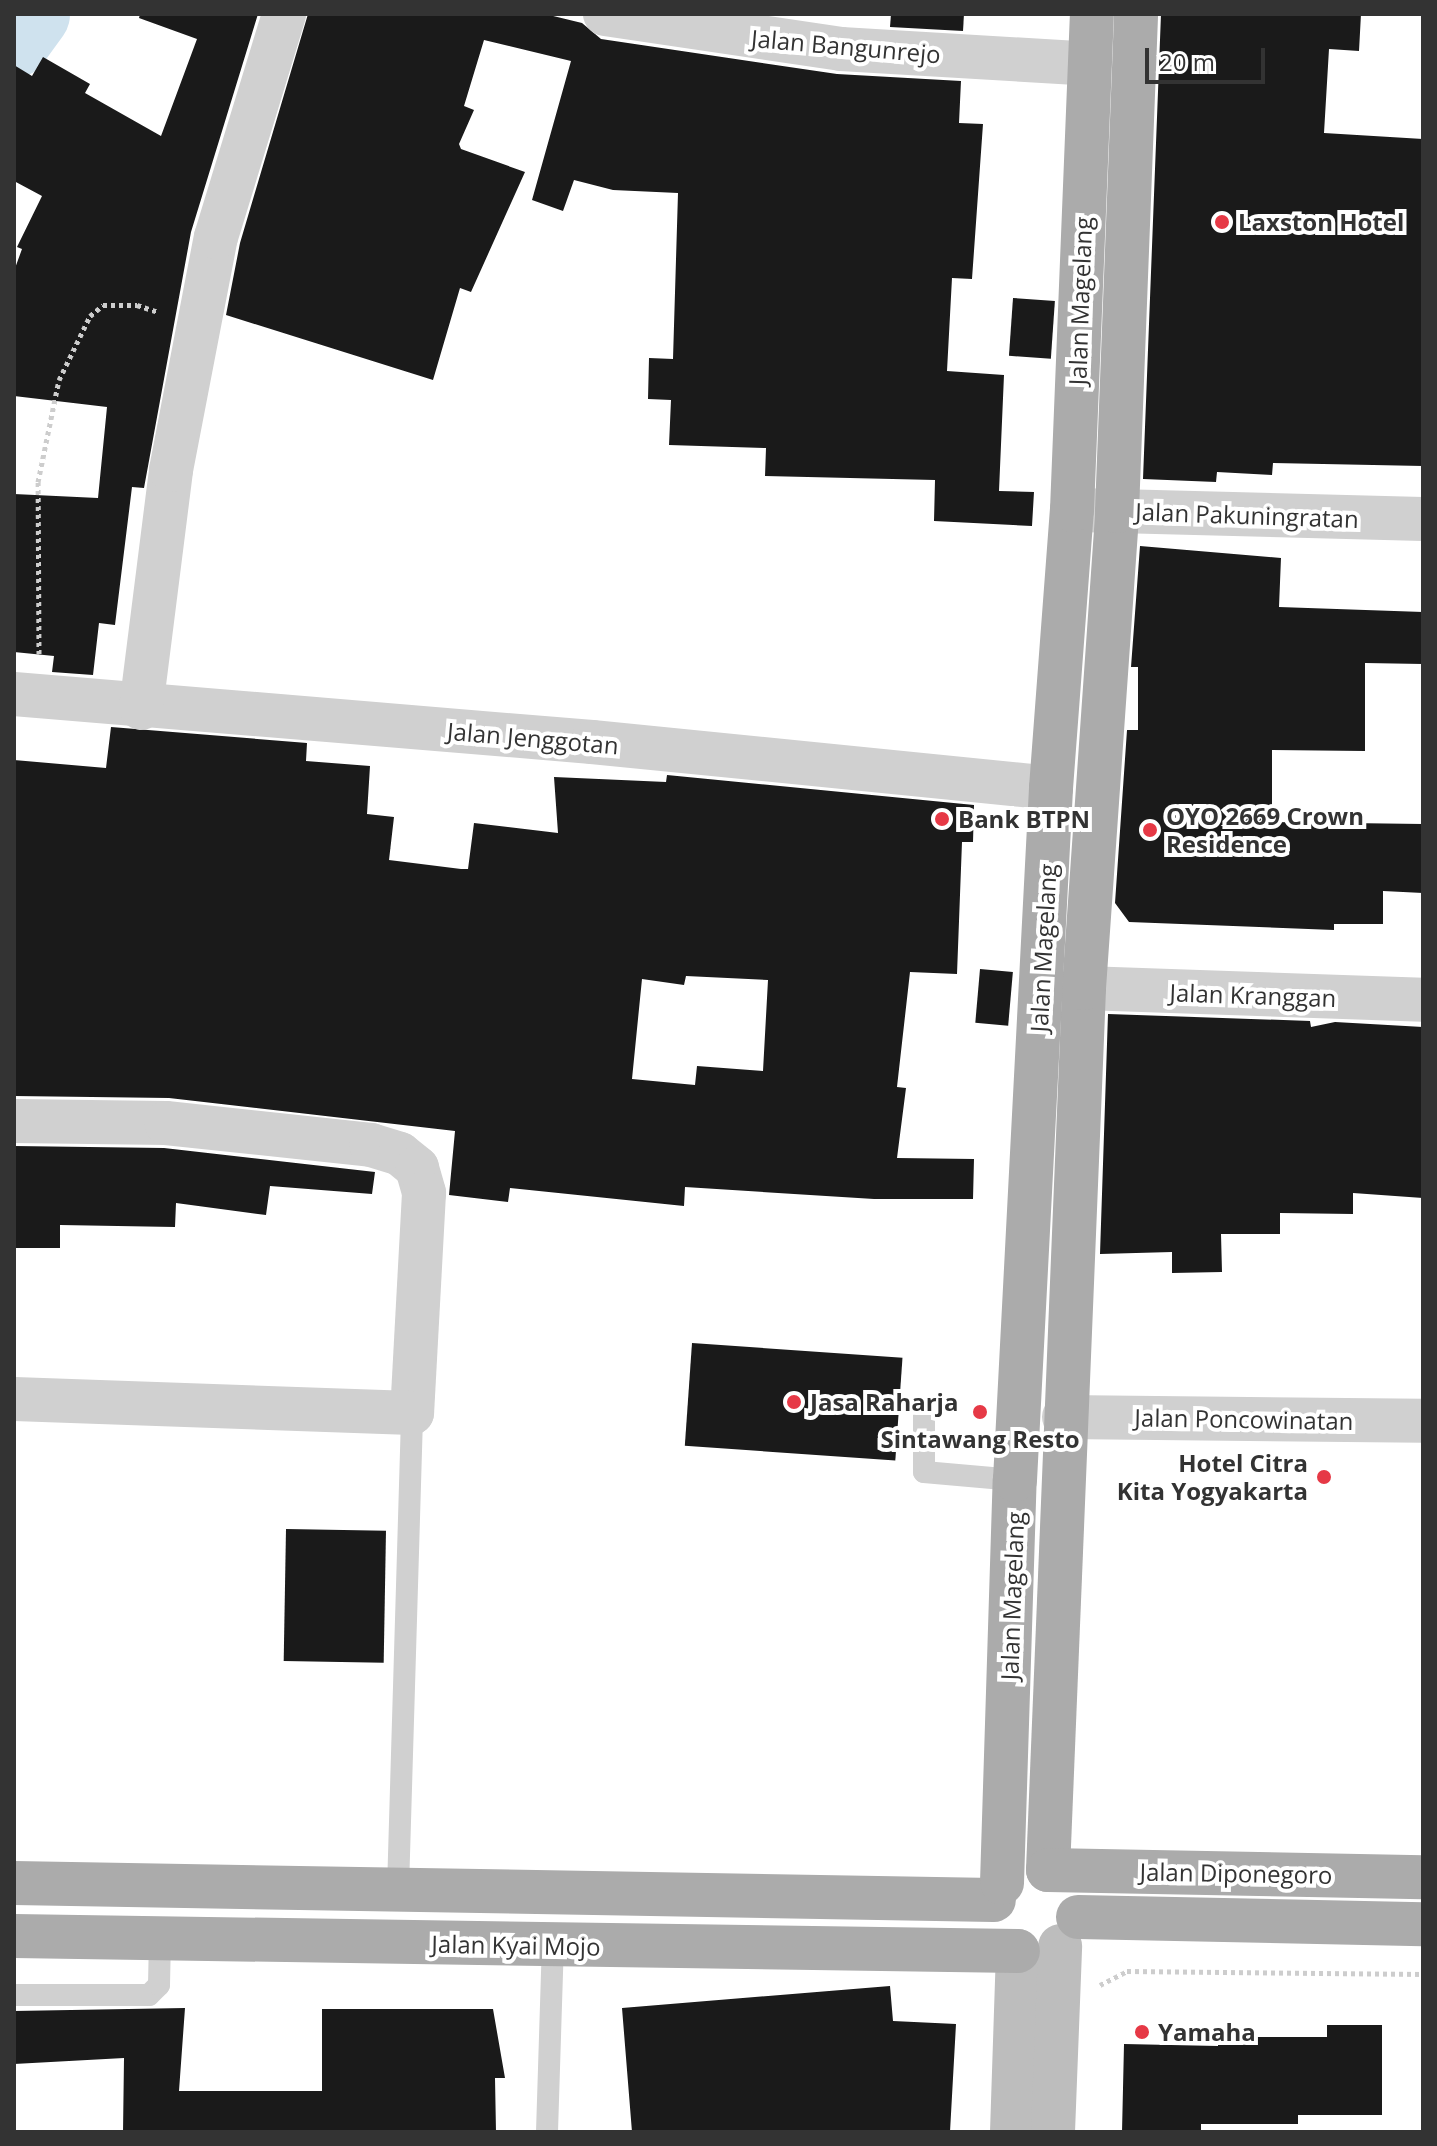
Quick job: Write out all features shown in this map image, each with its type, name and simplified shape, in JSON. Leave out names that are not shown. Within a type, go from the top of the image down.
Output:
[{"type":"main road","name":"Jalan Magelang","points":[[998,1891],[1015,1480],[1051,788],[1072,510],[1092,14]]},
{"type":"main road","name":"Jalan Magelang","points":[[1048,1870],[1064,1417],[1084,988],[1117,511],[1136,14]]},
{"type":"main road","points":[[1090,64],[1134,62]]},
{"type":"main road","points":[[14,1883],[234,1889],[998,1891],[1028,1868],[1048,1870],[1074,1891],[1053,2132]]},
{"type":"main road","name":"Jalan Diponegoro","points":[[1048,1870],[1423,1877]]},
{"type":"main road","points":[[234,1889],[235,1941]]},
{"type":"main road","points":[[998,1891],[994,1922],[1018,1951],[1012,2132]]},
{"type":"main road","name":"Jalan Diponegoro","points":[[1069,1932],[1423,1924]]},
{"type":"main road","points":[[1018,1951],[1039,1953],[1069,1932]]},
{"type":"main road","name":"Jalan Kyai Mojo","points":[[14,1936],[1018,1951]]},
{"type":"street","points":[[141,708],[171,470],[216,237],[284,14]]},
{"type":"street","name":"Jalan Bangunrejo","points":[[605,14],[841,49],[1090,64]]},
{"type":"street","name":"Jalan Pakuningratan","points":[[1072,510],[1423,519]]},
{"type":"street","name":"Jalan Jenggotan","points":[[26,695],[141,708],[592,742],[1051,788]]},
{"type":"street","name":"Jalan Kranggan","points":[[1084,988],[1423,1000]]},
{"type":"street","points":[[14,1121],[166,1123],[371,1145],[400,1154],[417,1168],[424,1193],[412,1413],[14,1399]]},
{"type":"street","name":"Jalan Poncowinatan","points":[[1064,1417],[1423,1421]]},
{"type":"lane","points":[[924,1410],[924,1472],[1015,1480]]},
{"type":"lane","points":[[398,1889],[412,1413]]},
{"type":"lane","points":[[14,1995],[149,1995],[159,1985],[160,1939]]},
{"type":"lane","points":[[547,2132],[553,1945]]},
{"type":"path","points":[[26,695],[38,482],[44,433],[73,346],[103,305],[137,305],[200,327]]},
{"type":"path","points":[[1092,1999],[1106,1979],[1127,1971],[1423,1974]]},
{"type":"building","points":[[140,14],[258,14],[191,232],[144,488],[132,487],[115,625],[99,623],[93,675],[52,672],[54,656],[14,652],[14,494],[98,498],[107,407],[14,396],[14,271],[22,249],[17,247],[42,196],[14,181],[14,65],[32,76],[43,57],[90,84],[85,93],[161,136],[197,39],[139,18]]},
{"type":"building","points":[[308,14],[545,14],[582,23],[601,39],[837,74],[961,81],[959,123],[983,124],[972,279],[952,278],[947,371],[1004,375],[999,491],[1034,492],[1032,526],[934,521],[935,480],[765,476],[766,448],[669,445],[671,400],[648,399],[649,358],[673,359],[678,193],[613,190],[574,180],[563,211],[532,200],[571,61],[484,40],[464,106],[474,110],[459,144],[461,149],[525,172],[471,292],[460,288],[433,380],[226,315],[240,243]]},
{"type":"building","points":[[891,14],[964,14],[963,31],[890,27]]},
{"type":"building","points":[[1161,14],[1361,14],[1359,51],[1329,49],[1324,133],[1423,139],[1423,466],[1273,463],[1272,475],[1217,472],[1216,482],[1143,479]]},
{"type":"building","points":[[1013,298],[1055,301],[1051,359],[1009,356]]},
{"type":"building","points":[[1140,546],[1281,558],[1279,607],[1423,612],[1423,664],[1365,663],[1365,751],[1272,750],[1272,822],[1423,824],[1423,893],[1383,891],[1383,924],[1334,924],[1334,930],[1129,922],[1115,903],[1127,730],[1138,730],[1138,667],[1131,667]]},
{"type":"building","points":[[111,727],[307,743],[306,761],[370,766],[367,814],[394,817],[389,860],[461,869],[468,869],[474,823],[558,833],[554,777],[666,782],[667,775],[974,805],[973,842],[962,842],[957,974],[910,972],[897,1087],[906,1088],[897,1158],[974,1159],[973,1199],[874,1199],[685,1187],[684,1206],[510,1188],[508,1202],[449,1195],[455,1131],[169,1098],[14,1096],[14,760],[106,768]],"holes":[[[686,976],[768,980],[763,1071],[697,1066],[695,1085],[632,1079],[642,979],[684,985]]]},
{"type":"building","points":[[980,969],[1013,972],[1008,1026],[975,1023]]},
{"type":"building","points":[[1108,1014],[1310,1021],[1311,1027],[1335,1022],[1423,1027],[1423,1198],[1353,1193],[1353,1214],[1280,1213],[1280,1234],[1221,1234],[1222,1272],[1172,1273],[1172,1252],[1100,1254]]},
{"type":"building","points":[[14,1146],[164,1148],[375,1172],[372,1194],[270,1186],[266,1215],[176,1203],[175,1227],[60,1225],[60,1248],[14,1248]]},
{"type":"building","name":"Jasa Raharja","points":[[692,1343],[902,1358],[895,1460],[685,1446]]},
{"type":"building","points":[[286,1529],[386,1531],[384,1663],[284,1661]]},
{"type":"building","points":[[890,1986],[893,2021],[956,2024],[950,2132],[632,2132],[622,2008]]},
{"type":"building","points":[[185,2008],[179,2091],[322,2091],[322,2009],[493,2009],[505,2078],[495,2078],[496,2132],[123,2132],[124,2058],[14,2064],[14,2011]]},
{"type":"building","points":[[1327,2025],[1382,2025],[1382,2115],[1298,2115],[1298,2124],[1201,2124],[1201,2132],[1122,2132],[1124,2044],[1218,2046],[1218,2037],[1327,2037]]},
{"type":"waterway","points":[[14,42],[34,14]]},
{"type":"place","name":"Laxston Hotel","points":[[1222,222]]},
{"type":"place","name":"Bank BTPN","points":[[942,819]]},
{"type":"place","name":"OYO 2669 Crown Residence","points":[[1150,830]]},
{"type":"place","name":"Jasa Raharja","points":[[794,1402]]},
{"type":"place","name":"Sintawang Resto","points":[[980,1412]]},
{"type":"place","name":"Hotel Citra Kita Yogyakarta","points":[[1324,1477]]},
{"type":"place","name":"Yamaha","points":[[1142,2032]]}]
